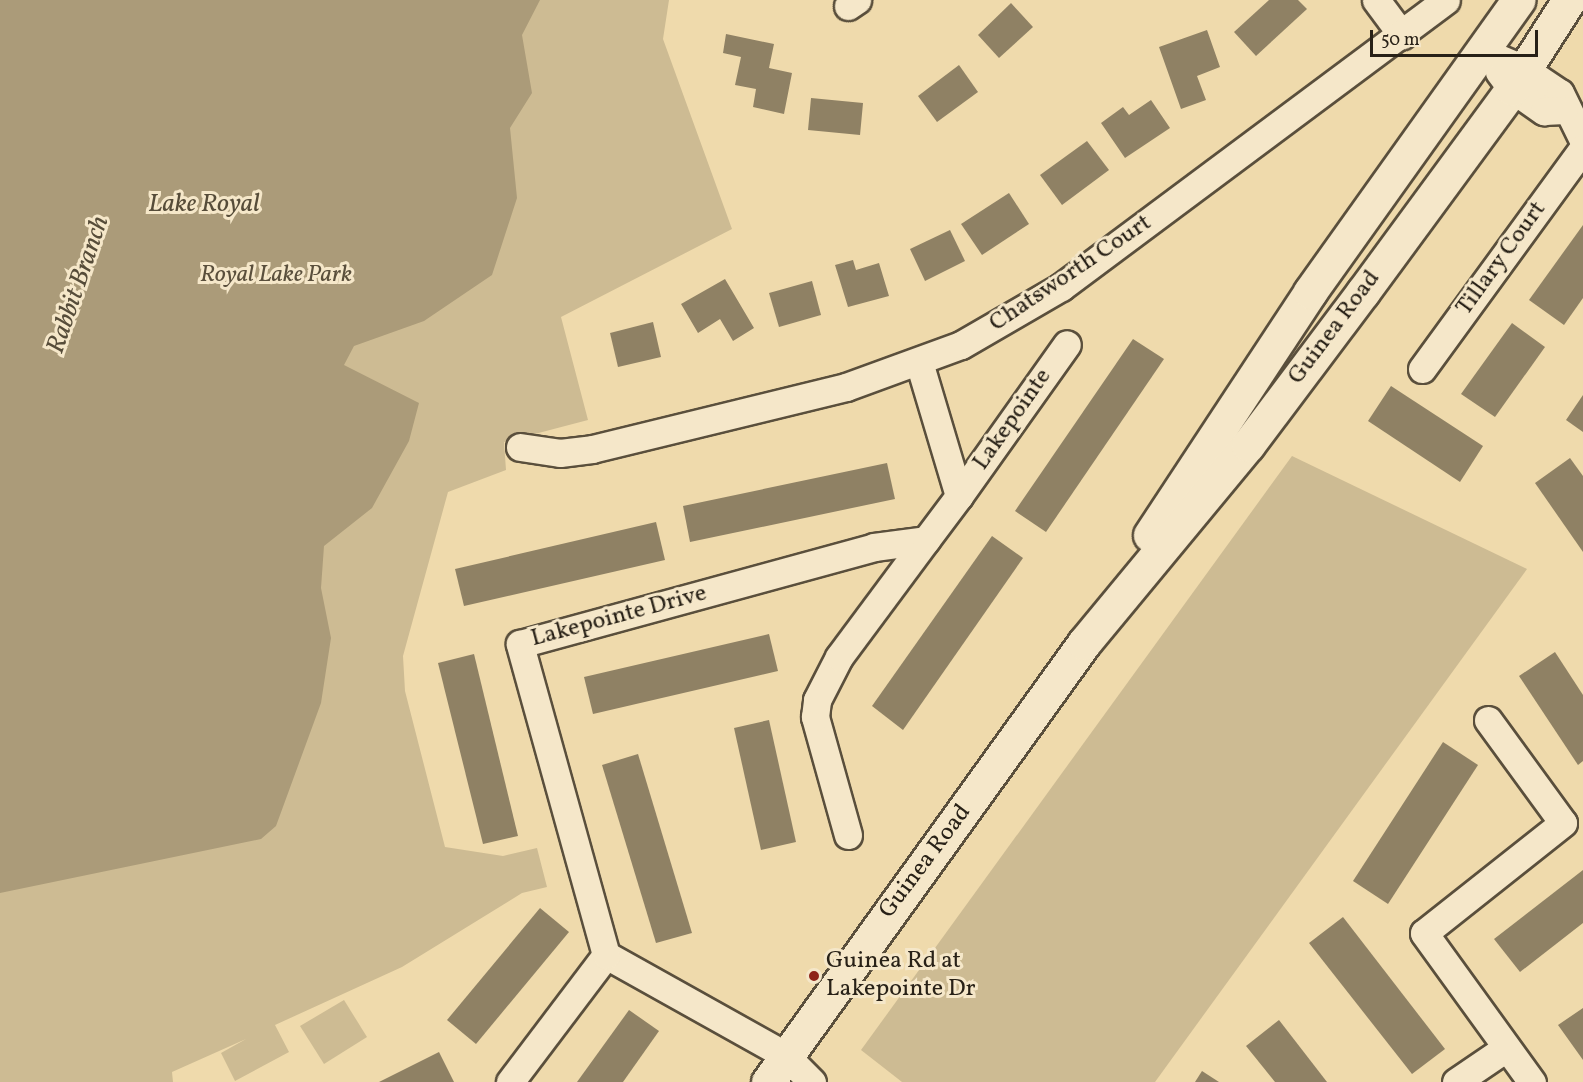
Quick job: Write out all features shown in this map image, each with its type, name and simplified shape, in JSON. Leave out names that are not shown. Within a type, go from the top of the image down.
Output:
[{"type":"main road","name":"Guinea Road","points":[[777,1069],[1084,643],[1310,292],[1484,52],[1518,0]]},
{"type":"main road","name":"Guinea Road","points":[[1084,643],[1248,445],[1518,79],[1569,0]]},
{"type":"street","points":[[1376,0],[1402,35],[1446,0]]},
{"type":"street","name":"Chatsworth Court","points":[[520,447],[560,453],[592,449],[846,387],[961,345],[1061,287],[1402,35]]},
{"type":"street","points":[[1484,52],[1518,79],[1544,111],[1564,110],[1583,140]]},
{"type":"street","name":"Tillary Court","points":[[1422,369],[1583,148]]},
{"type":"street","name":"Lakepointe","points":[[959,496],[1067,344]]},
{"type":"street","points":[[848,835],[815,717],[816,700],[839,657],[959,496],[919,362]]},
{"type":"street","name":"Lakepointe Drive","points":[[606,955],[520,644],[874,546],[926,540]]},
{"type":"street","points":[[1488,720],[1563,823],[1424,933],[1532,1082]]},
{"type":"street","points":[[510,1082],[606,955],[777,1069],[812,1082]]},
{"type":"street","points":[[1456,1082],[1506,1048]]},
{"type":"green space","name":"Lake Royal","points":[[0,0],[669,0],[663,39],[732,229],[561,317],[588,420],[504,442],[506,470],[448,492],[403,656],[405,691],[445,847],[503,856],[537,848],[547,887],[522,893],[402,967],[275,1025],[289,1052],[235,1081],[221,1053],[246,1039],[172,1072],[173,1082],[0,1082]]},
{"type":"green space","points":[[1292,456],[1527,569],[1155,1082],[902,1082],[861,1050]]},
{"type":"green space","points":[[344,1000],[367,1037],[324,1064],[300,1026]]},
{"type":"water","name":"Lake Royal","points":[[0,0],[540,0],[522,35],[532,93],[510,128],[517,198],[492,275],[424,321],[354,346],[344,365],[419,403],[409,441],[372,508],[324,546],[321,588],[331,638],[321,703],[276,826],[261,839],[0,893]]},
{"type":"building","points":[[1269,0],[1298,0],[1307,9],[1256,56],[1234,32]]},
{"type":"building","points":[[1011,3],[1033,27],[999,58],[978,35]]},
{"type":"building","points":[[1207,30],[1220,67],[1197,76],[1206,100],[1181,109],[1159,47]]},
{"type":"building","points":[[726,34],[774,44],[769,68],[792,73],[784,114],[753,107],[756,89],[735,85],[741,57],[723,53]]},
{"type":"building","points":[[959,65],[978,92],[937,122],[918,96]]},
{"type":"building","points":[[811,98],[863,103],[860,135],[808,130]]},
{"type":"building","points":[[1151,100],[1170,128],[1125,158],[1101,123],[1123,107],[1129,115]]},
{"type":"building","points":[[1087,141],[1109,170],[1062,205],[1040,175]]},
{"type":"building","points":[[1009,193],[1029,224],[982,255],[961,224]]},
{"type":"building","points":[[1583,225],[1583,298],[1564,325],[1529,300]]},
{"type":"building","points":[[950,230],[965,261],[925,281],[910,249]]},
{"type":"building","points":[[853,260],[856,270],[879,263],[889,296],[848,307],[835,265]]},
{"type":"building","points":[[725,279],[754,328],[733,341],[720,319],[698,333],[681,304]]},
{"type":"building","points":[[812,281],[821,315],[779,327],[769,293]]},
{"type":"building","points":[[653,322],[661,357],[618,367],[610,333]]},
{"type":"building","points":[[1512,323],[1545,347],[1495,417],[1461,394]]},
{"type":"building","points":[[1133,339],[1164,359],[1046,532],[1015,511]]},
{"type":"building","points":[[1391,386],[1483,446],[1460,482],[1368,421]]},
{"type":"building","points":[[1583,395],[1583,432],[1566,420]]},
{"type":"building","points":[[1570,458],[1583,476],[1583,552],[1535,483]]},
{"type":"building","points":[[887,463],[895,499],[690,542],[683,506]]},
{"type":"building","points":[[656,522],[665,560],[464,606],[455,569]]},
{"type":"building","points":[[992,536],[1023,558],[903,730],[872,706]]},
{"type":"building","points":[[769,634],[778,671],[593,714],[584,677]]},
{"type":"building","points":[[1555,652],[1583,695],[1583,761],[1578,765],[1519,676]]},
{"type":"building","points":[[474,654],[518,836],[483,844],[438,663]]},
{"type":"building","points":[[769,720],[796,842],[761,850],[734,728]]},
{"type":"building","points":[[1443,742],[1478,765],[1388,904],[1353,881]]},
{"type":"building","points":[[638,754],[692,933],[656,943],[602,765]]},
{"type":"building","points":[[1583,870],[1583,923],[1520,972],[1494,939]]},
{"type":"building","points":[[540,908],[569,932],[476,1044],[447,1020]]},
{"type":"building","points":[[1343,917],[1445,1049],[1412,1074],[1309,943]]},
{"type":"building","points":[[1583,1008],[1583,1060],[1558,1025]]},
{"type":"building","points":[[629,1010],[659,1031],[623,1082],[577,1082]]},
{"type":"building","points":[[1279,1020],[1327,1082],[1275,1082],[1246,1046]]},
{"type":"building","points":[[439,1052],[454,1082],[379,1082]]},
{"type":"building","points":[[1202,1071],[1219,1082],[1195,1082]]},
{"type":"place","name":"Guinea Rd at Lakepointe Dr","points":[[814,976]]},
{"type":"park label","name":"Royal Lake Park","points":[[276,276]]},
{"type":"water label","name":"Rabbit Branch","points":[[79,285]]}]
